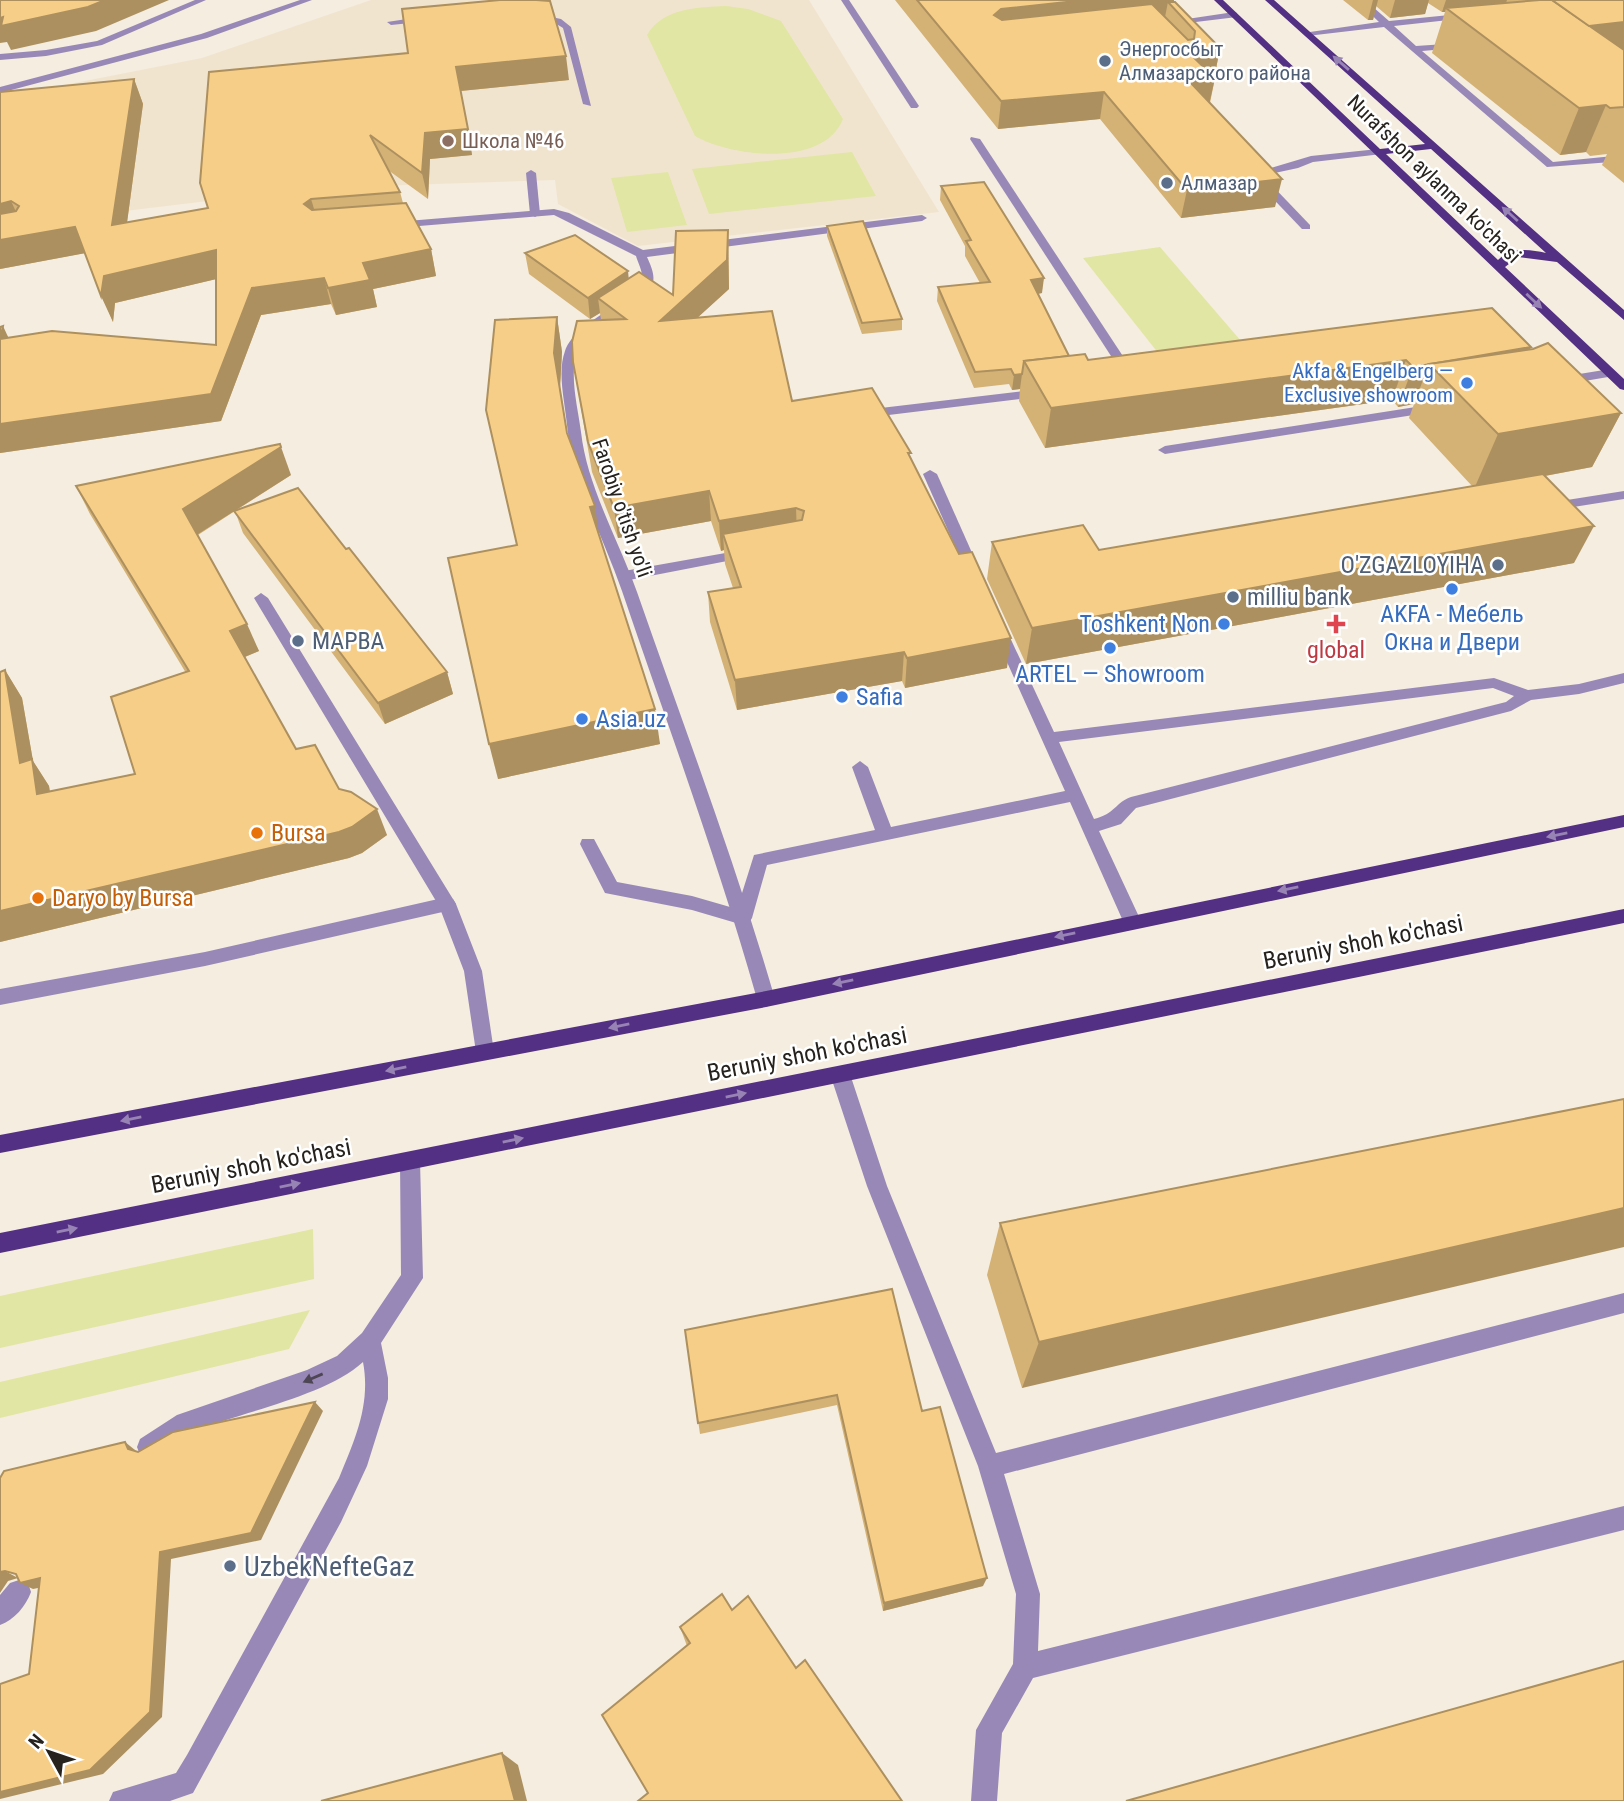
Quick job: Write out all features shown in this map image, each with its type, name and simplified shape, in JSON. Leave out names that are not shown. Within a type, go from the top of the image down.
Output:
[{"type":"main road","name":"Nurafshon aylanma ko'chasi","points":[[1218,0],[1624,386]]},
{"type":"main road","name":"Nurafshon aylanma ko'chasi","points":[[1269,0],[1624,316]]},
{"type":"main road","points":[[1378,152],[1435,146]]},
{"type":"main road","points":[[1499,267],[1504,259],[1517,253],[1539,254],[1561,260]]},
{"type":"main road","points":[[0,1144],[766,999],[1624,821]]},
{"type":"main road","name":"Beruniy shoh ko'chasi","points":[[0,1243],[1624,916]]},
{"type":"street","points":[[0,57],[46,53],[99,43],[202,0]]},
{"type":"street","points":[[0,90],[204,36],[307,0]]},
{"type":"street","points":[[845,0],[914,106]]},
{"type":"street","points":[[1360,0],[1551,165],[1624,158]]},
{"type":"street","points":[[1424,6],[1440,18]]},
{"type":"street","points":[[1307,33],[1483,13]]},
{"type":"street","points":[[516,15],[558,20],[567,27],[588,104]]},
{"type":"street","points":[[1163,23],[1234,15]]},
{"type":"street","points":[[391,22],[442,18]]},
{"type":"street","points":[[1414,49],[1469,44]]},
{"type":"street","points":[[975,139],[1141,381],[1120,384]]},
{"type":"street","points":[[1256,174],[1294,166],[1311,159],[1378,152]]},
{"type":"street","points":[[1247,164],[1306,227]]},
{"type":"street","points":[[531,173],[535,214]]},
{"type":"street","points":[[387,226],[535,214],[565,215],[641,254],[922,218]]},
{"type":"street","name":"Farobiy o'tish yo'li","points":[[641,254],[648,277],[647,285],[593,323],[571,351],[568,370],[577,455],[624,576],[743,918],[766,999]]},
{"type":"street","points":[[1549,383],[1611,373]]},
{"type":"street","points":[[857,415],[1051,392]]},
{"type":"street","points":[[1165,450],[1454,405]]},
{"type":"street","points":[[930,474],[981,587]]},
{"type":"street","points":[[1542,508],[1624,495]]},
{"type":"street","points":[[624,576],[757,551]]},
{"type":"street","points":[[261,598],[447,904],[473,971],[485,1052]]},
{"type":"street","points":[[992,612],[1132,921]]},
{"type":"street","points":[[1048,738],[1494,683],[1527,695],[1579,689],[1624,678]]},
{"type":"street","points":[[1089,827],[1115,820],[1131,803],[1511,706],[1527,695]]},
{"type":"street","points":[[860,767],[885,834]]},
{"type":"street","points":[[588,844],[611,888],[692,903],[743,918],[760,860],[1075,795]]},
{"type":"street","points":[[0,997],[205,959],[447,904]]},
{"type":"street","points":[[840,1074],[877,1186],[990,1466],[1028,1594],[1026,1667],[989,1730],[984,1801]]},
{"type":"street","points":[[148,1447],[185,1423],[309,1380],[345,1364],[370,1341],[412,1278],[410,1161]]},
{"type":"street","points":[[990,1466],[1624,1303]]},
{"type":"street","points":[[122,1801],[184,1784],[217,1731],[273,1620],[354,1474],[378,1396],[370,1341]]},
{"type":"street","points":[[1026,1667],[1624,1518]]},
{"type":"street","points":[[0,1613],[19,1592]]},
{"type":"shaded area","name":"Школа №46","points":[[371,0],[809,0],[939,212],[638,246],[558,204],[555,180],[317,188],[0,226],[0,103],[49,88],[202,58]]},
{"type":"green space","points":[[726,6],[748,9],[781,21],[843,119],[833,135],[817,145],[775,154],[731,149],[695,136],[647,35],[662,19],[671,14],[693,8]]},
{"type":"green space","points":[[852,152],[876,196],[709,214],[692,169]]},
{"type":"green space","points":[[668,172],[687,225],[627,232],[611,178]]},
{"type":"green space","points":[[1160,247],[1241,341],[1159,354],[1083,258]]},
{"type":"green space","points":[[313,1229],[314,1279],[0,1348],[0,1296]]},
{"type":"green space","points":[[310,1310],[289,1349],[0,1418],[0,1382]]},
{"type":"building","points":[[0,0],[105,0],[88,7],[1,26],[3,17],[0,18]]},
{"type":"building","points":[[500,0],[550,1],[566,56],[456,67],[468,129],[425,133],[422,173],[370,135],[400,192],[311,199],[304,204],[312,210],[406,203],[431,249],[363,263],[370,280],[328,288],[324,278],[252,288],[211,394],[0,424],[0,339],[52,331],[216,345],[216,250],[104,276],[101,296],[75,227],[0,240],[0,214],[16,211],[19,206],[11,201],[0,204],[0,92],[134,79],[112,225],[208,208],[200,183],[209,72],[408,53],[402,9]]},
{"type":"building","points":[[917,0],[1085,0],[1001,9],[994,15],[1002,20],[1152,4],[1188,40],[1194,39],[1195,31],[1168,2],[1175,2],[1220,48],[1187,51],[1215,78],[1189,81],[1282,179],[1187,190],[1104,92],[1001,101]]},
{"type":"building","points":[[1552,0],[1624,50],[1624,107],[1610,108],[1606,105],[1579,108],[1446,8]]},
{"type":"building","points":[[1552,0],[1624,0],[1624,22],[1589,26]]},
{"type":"building","points":[[984,182],[1044,278],[1031,280],[1069,356],[1024,361],[1022,374],[1014,375],[1011,369],[975,372],[938,287],[990,282],[966,241],[971,240],[941,186]]},
{"type":"building","points":[[863,221],[902,319],[862,323],[827,226]]},
{"type":"building","points":[[728,230],[727,260],[660,321],[772,311],[792,401],[872,388],[911,453],[908,453],[959,554],[972,552],[1011,638],[907,658],[904,652],[735,680],[708,592],[741,587],[723,534],[802,520],[804,511],[796,508],[719,521],[709,491],[614,508],[588,442],[573,362],[572,342],[577,321],[626,319],[598,298],[639,272],[673,295],[676,231]]},
{"type":"building","points":[[575,235],[628,271],[588,298],[525,253]]},
{"type":"building","points":[[1492,308],[1531,347],[1413,367],[1406,360],[1051,408],[1024,361],[1085,354],[1088,360]]},
{"type":"building","points":[[557,317],[554,353],[567,433],[595,506],[590,507],[655,709],[489,744],[448,558],[517,545],[486,410],[495,320]]},
{"type":"building","points":[[1548,343],[1621,413],[1498,434],[1429,364],[1533,349]]},
{"type":"building","points":[[280,444],[281,447],[183,509],[247,624],[230,631],[296,749],[315,745],[339,789],[351,792],[377,809],[352,827],[339,832],[0,911],[0,672],[5,670],[20,763],[32,759],[37,794],[135,774],[111,697],[189,671],[76,486]]},
{"type":"building","points":[[1543,474],[1594,526],[1032,628],[992,542],[1083,525],[1099,550]]},
{"type":"building","points":[[298,488],[447,672],[378,703],[234,511]]},
{"type":"building","points":[[1624,1099],[1624,1208],[1039,1342],[1000,1223]]},
{"type":"building","points":[[892,1289],[922,1411],[940,1407],[987,1578],[884,1603],[837,1395],[698,1423],[685,1330]]},
{"type":"building","points":[[315,1402],[251,1533],[160,1552],[150,1712],[90,1770],[0,1792],[0,1684],[29,1674],[40,1578],[20,1583],[16,1574],[0,1572],[0,1478],[4,1471],[125,1442],[128,1449],[138,1452],[173,1432]]},
{"type":"building","points":[[722,1594],[732,1610],[748,1596],[796,1668],[805,1660],[902,1801],[638,1801],[648,1793],[602,1715],[690,1643],[680,1627]]},
{"type":"building","points":[[1624,1661],[1624,1801],[1126,1801]]},
{"type":"building","points":[[502,1753],[515,1801],[321,1801]]},
{"type":"place","name":"Энергосбыт Алмазарского района","points":[[1105,61]]},
{"type":"place","name":"Школа №46","points":[[448,141]]},
{"type":"place","name":"Алмазар","points":[[1167,183]]},
{"type":"place","name":"Akfa & Engelberg — Exclusive showroom","points":[[1467,383]]},
{"type":"place","name":"O'ZGAZLOYIHA","points":[[1498,565]]},
{"type":"place","name":"AKFA - Мебель Окна и Двери","points":[[1452,589]]},
{"type":"place","name":"milliu bank","points":[[1233,597]]},
{"type":"place","name":"Toshkent Non","points":[[1224,624]]},
{"type":"place","name":"global","points":[[1336,624]]},
{"type":"place","name":"МАРВА","points":[[298,641]]},
{"type":"place","name":"ARTEL — Showroom","points":[[1110,648]]},
{"type":"place","name":"Safia","points":[[842,697]]},
{"type":"place","name":"Asia.uz","points":[[582,719]]},
{"type":"place","name":"Bursa","points":[[257,833]]},
{"type":"place","name":"Daryo by Bursa","points":[[38,898]]},
{"type":"place","name":"UzbekNefteGaz","points":[[230,1566]]}]
